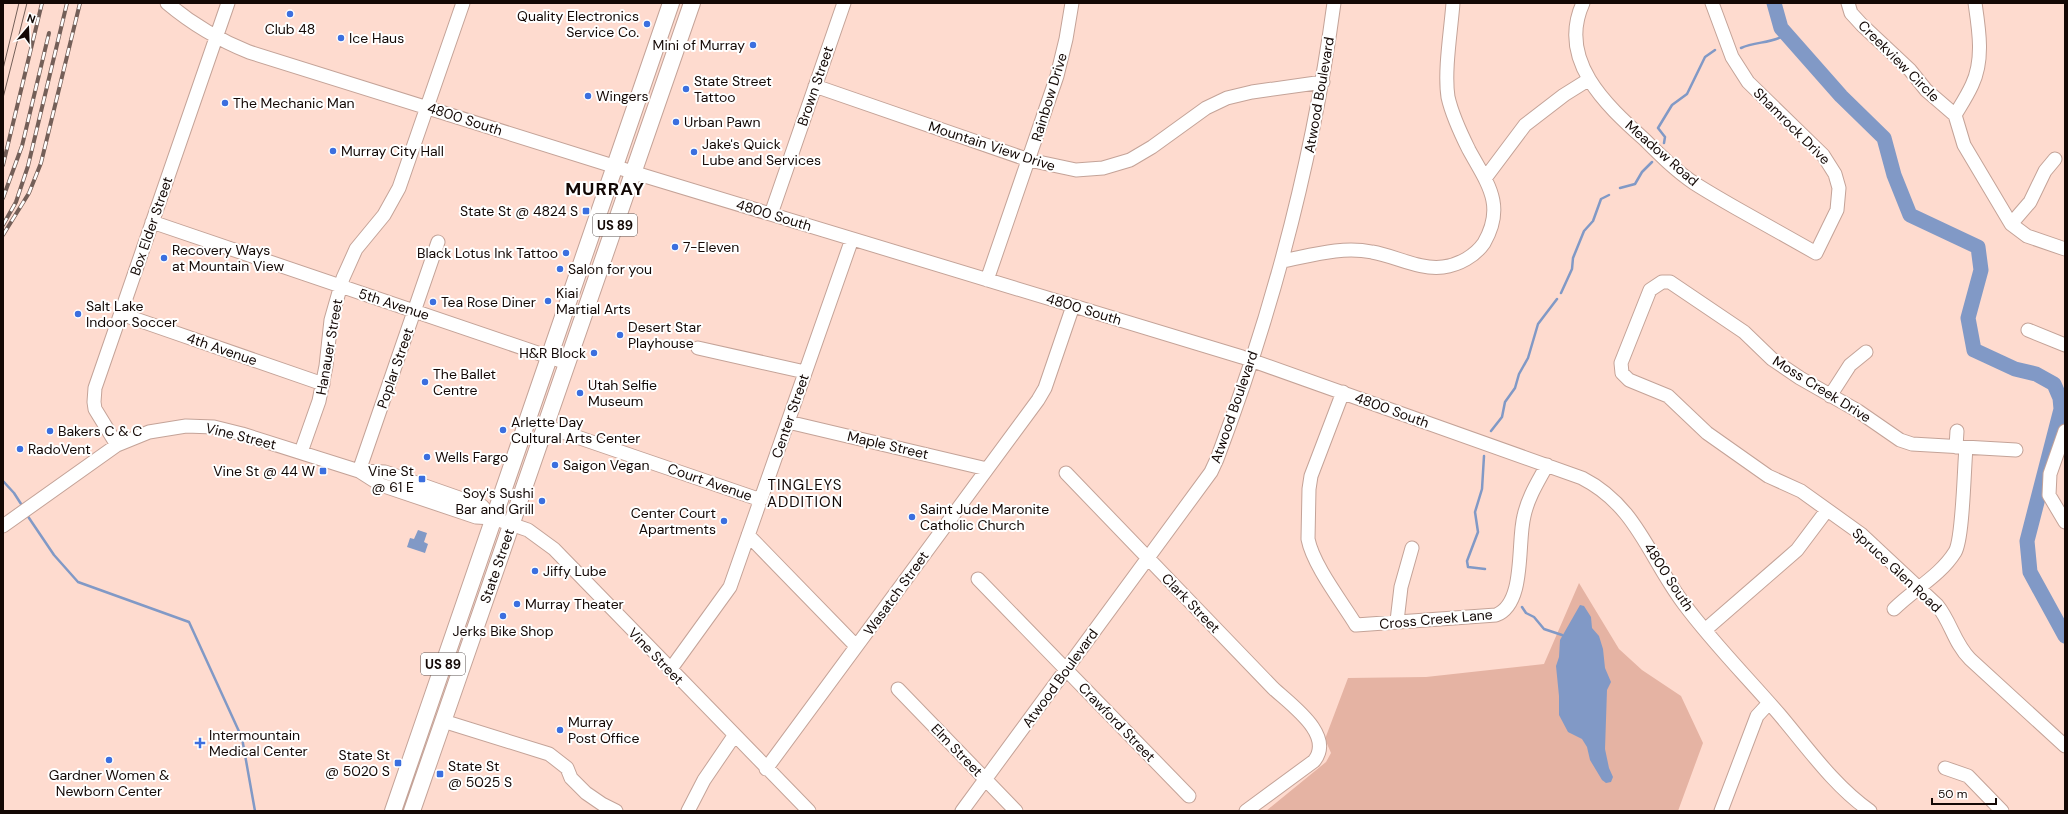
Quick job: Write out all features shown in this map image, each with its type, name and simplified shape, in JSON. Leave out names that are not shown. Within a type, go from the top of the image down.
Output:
[{"type":"main road","name":"State Street","points":[[393,811],[671,3]]},
{"type":"main road","name":"State Street","points":[[412,811],[692,3]]},
{"type":"street","name":"4800 South","points":[[168,3],[185,18],[216,37],[250,52],[427,106],[634,172],[1251,360],[1592,483],[1622,507],[1638,528],[1674,590],[1705,630],[1843,788],[1870,811]]},
{"type":"street","name":"Box Elder Street","points":[[117,445],[95,408],[94,395],[228,3]]},
{"type":"street","name":"Hanauer Street","points":[[302,452],[323,384],[331,320],[340,287],[356,249],[384,215],[396,196],[463,3]]},
{"type":"street","name":"Brown Street","points":[[771,214],[844,3]]},
{"type":"street","name":"Rainbow Drive","points":[[987,280],[1029,160],[1062,59],[1069,3]]},
{"type":"street","name":"Atwood Boulevard","points":[[962,811],[1067,670],[1146,558],[1211,472],[1225,439],[1283,261],[1304,177],[1323,82],[1334,3]]},
{"type":"street","points":[[1283,261],[1334,250],[1356,250],[1373,252],[1419,266],[1442,267],[1454,264],[1472,255],[1488,236],[1494,209],[1492,193],[1486,177],[1460,132],[1448,96],[1453,3]]},
{"type":"street","name":"Meadow Road","points":[[1582,3],[1578,18],[1577,41],[1582,64],[1588,80],[1612,110],[1684,176],[1816,253]]},
{"type":"street","name":"Shamrock Drive","points":[[1712,3],[1732,57],[1748,82],[1823,155],[1835,174],[1839,188],[1837,210],[1816,253]]},
{"type":"street","name":"Creekview Circle","points":[[1848,3],[1851,13],[1862,25],[1910,70],[1926,90],[1955,115]]},
{"type":"street","points":[[1975,3],[1980,41],[1978,63],[1972,84],[1955,115],[1964,145],[2011,224],[2027,236],[2065,249]]},
{"type":"street","points":[[1486,177],[1525,125],[1564,95],[1588,80]]},
{"type":"street","name":"Mountain View Drive","points":[[815,86],[1029,160],[1076,170],[1103,168],[1116,165],[1141,154],[1196,114],[1228,98],[1252,92],[1323,82]]},
{"type":"street","points":[[2011,224],[2030,202],[2045,171],[2055,159]]},
{"type":"street","name":"5th Avenue","points":[[152,222],[567,363]]},
{"type":"street","name":"Center Street","points":[[670,670],[729,590],[852,239]]},
{"type":"street","name":"Poplar Street","points":[[359,471],[438,242]]},
{"type":"street","name":"Moss Creek Drive","points":[[1659,284],[1666,282],[1676,285],[1748,335],[1778,364],[1904,442],[1961,448],[2016,450]]},
{"type":"street","name":"Spruce Glen Road","points":[[1659,284],[1648,294],[1622,360],[1622,373],[1629,380],[1668,396],[1707,434],[1768,476],[1801,491],[1867,538],[1941,609],[1963,652],[2065,746]]},
{"type":"street","name":"Wasatch Street","points":[[766,769],[988,469],[1043,392],[1073,306]]},
{"type":"street","name":"4th Avenue","points":[[121,314],[323,384]]},
{"type":"street","points":[[2028,330],[2065,345]]},
{"type":"street","points":[[698,348],[805,372]]},
{"type":"street","points":[[1830,396],[1850,364],[1866,352]]},
{"type":"street","name":"Cross Creek Lane","points":[[1343,392],[1311,476],[1308,496],[1308,539],[1320,566],[1356,625],[1496,615],[1503,612],[1509,606],[1519,572],[1520,538],[1524,516],[1531,493],[1547,466]]},
{"type":"street","name":"Maple Street","points":[[788,422],[988,469]]},
{"type":"street","name":"Vine Street","points":[[3,526],[117,445],[149,432],[186,426],[201,426],[242,434],[302,452],[359,471],[381,485],[476,517],[493,518],[511,524],[536,534],[554,549],[808,811]]},
{"type":"street","name":"Court Avenue","points":[[545,426],[761,500]]},
{"type":"street","points":[[2065,430],[2050,474],[2049,495],[2065,522]]},
{"type":"street","points":[[1894,608],[1908,594],[1930,580],[1957,548],[1961,448],[1957,431]]},
{"type":"street","name":"Clark Street","points":[[1066,473],[1146,558],[1308,721],[1316,732],[1320,746],[1318,757],[1246,811]]},
{"type":"street","points":[[1705,630],[1797,550],[1826,510]]},
{"type":"street","points":[[748,536],[856,646]]},
{"type":"street","points":[[1397,622],[1401,587],[1412,548]]},
{"type":"street","name":"Crawford Street","points":[[978,579],[1189,796]]},
{"type":"street","name":"Elm Street","points":[[898,689],[1016,811]]},
{"type":"street","points":[[1721,811],[1757,716],[1769,703]]},
{"type":"street","points":[[443,720],[489,737],[501,745],[545,760],[566,778],[571,778],[596,801],[616,811]]},
{"type":"street","points":[[688,811],[704,780],[734,736]]},
{"type":"street","points":[[1945,768],[1968,776],[2002,811]]},
{"type":"shaded area","points":[[1579,583],[1619,649],[1642,670],[1681,696],[1703,743],[1678,811],[1266,811],[1326,762],[1331,753],[1325,739],[1348,678],[1426,677],[1544,664]]},
{"type":"water","points":[[418,530],[427,533],[424,542],[428,544],[425,553],[407,547],[410,538],[414,539]]},
{"type":"water","points":[[1580,605],[1584,606],[1591,617],[1592,628],[1599,636],[1603,649],[1605,668],[1611,682],[1607,690],[1605,749],[1609,768],[1613,777],[1611,782],[1606,783],[1602,780],[1590,760],[1587,747],[1582,739],[1568,732],[1559,715],[1556,666],[1559,657],[1560,640]]},
{"type":"waterway","points":[[1774,3],[1781,28],[1841,96],[1884,138],[1894,175],[1910,215],[1978,247],[1981,270],[1968,318],[1974,350],[2015,369],[2036,374],[2054,384],[2060,398],[2061,409],[2027,541],[2030,572],[2065,636]]},
{"type":"waterway","points":[[1741,48],[1752,44],[1770,41],[1787,34]]},
{"type":"waterway","points":[[1664,143],[1665,137],[1658,128],[1672,105],[1687,94],[1705,57],[1715,50]]},
{"type":"waterway","points":[[1620,188],[1635,184],[1642,172],[1652,162]]},
{"type":"waterway","points":[[1561,293],[1572,269],[1573,258],[1584,231],[1593,221],[1601,199],[1609,195]]},
{"type":"waterway","points":[[1491,431],[1502,417],[1505,402],[1515,388],[1519,374],[1528,358],[1538,324],[1557,299]]},
{"type":"waterway","points":[[1484,456],[1482,489],[1475,512],[1478,532],[1467,561],[1468,567],[1485,569]]},
{"type":"waterway","points":[[3,481],[14,493],[23,507]]},
{"type":"waterway","points":[[27,515],[54,555],[78,582],[189,622],[242,738],[255,811]]},
{"type":"waterway","points":[[1522,607],[1526,613],[1534,617],[1544,629],[1562,635]]},
{"type":"tram line","points":[[3,69],[19,3]]},
{"type":"tram line","points":[[3,98],[27,3]]},
{"type":"railway","points":[[3,165],[42,3]]},
{"type":"railway","points":[[3,225],[16,202],[28,166],[67,3]]},
{"type":"railway","points":[[3,235],[29,193],[41,163],[80,3]]},
{"type":"railway","points":[[3,198],[22,146],[49,33]]},
{"type":"place","name":"Club 48","points":[[290,14]]},
{"type":"place","name":"Quality Electronics Service Co.","points":[[647,24]]},
{"type":"place","name":"Ice Haus","points":[[341,38]]},
{"type":"place","name":"Mini of Murray","points":[[753,45]]},
{"type":"place","name":"State Street Tattoo","points":[[686,89]]},
{"type":"place","name":"Wingers","points":[[588,96]]},
{"type":"place","name":"The Mechanic Man","points":[[225,103]]},
{"type":"place","name":"Urban Pawn","points":[[676,122]]},
{"type":"place","name":"Murray City Hall","points":[[333,151]]},
{"type":"place","name":"Jake's Quick Lube and Services","points":[[694,152]]},
{"type":"place","name":"State St @ 4824 S","points":[[586,211]]},
{"type":"place","name":"7-Eleven","points":[[675,247]]},
{"type":"place","name":"Black Lotus Ink Tattoo","points":[[566,253]]},
{"type":"place","name":"Recovery Ways at Mountain View","points":[[164,258]]},
{"type":"place","name":"Salon for you","points":[[560,269]]},
{"type":"place","name":"Kiai Martial Arts","points":[[548,301]]},
{"type":"place","name":"Tea Rose Diner","points":[[433,302]]},
{"type":"place","name":"Salt Lake Indoor Soccer","points":[[78,314]]},
{"type":"place","name":"Desert Star Playhouse","points":[[620,335]]},
{"type":"place","name":"H&R Block","points":[[594,353]]},
{"type":"place","name":"The Ballet Centre","points":[[425,382]]},
{"type":"place","name":"Utah Selfie Museum","points":[[580,393]]},
{"type":"place","name":"Arlette Day Cultural Arts Center","points":[[503,430]]},
{"type":"place","name":"Bakers C & C","points":[[50,431]]},
{"type":"place","name":"RadoVent","points":[[20,449]]},
{"type":"place","name":"Wells Fargo","points":[[427,457]]},
{"type":"place","name":"Saigon Vegan","points":[[555,465]]},
{"type":"place","name":"Vine St @ 44 W","points":[[323,471]]},
{"type":"place","name":"Vine St @ 61 E","points":[[422,479]]},
{"type":"place","name":"Soy's Sushi Bar and Grill","points":[[542,501]]},
{"type":"place","name":"Saint Jude Maronite Catholic Church","points":[[912,517]]},
{"type":"place","name":"Center Court Apartments","points":[[724,521]]},
{"type":"place","name":"Jiffy Lube","points":[[535,571]]},
{"type":"place","name":"Murray Theater","points":[[517,604]]},
{"type":"place","name":"Jerks Bike Shop","points":[[503,616]]},
{"type":"place","name":"Murray Post Office","points":[[560,730]]},
{"type":"place","name":"Intermountain Medical Center","points":[[200,743]]},
{"type":"place","name":"Gardner Women & Newborn Center","points":[[109,760]]},
{"type":"place","name":"State St @ 5020 S","points":[[398,763]]},
{"type":"place","name":"State St @ 5025 S","points":[[440,774]]},
{"type":"district","name":"MURRAY","points":[[605,189]]},
{"type":"district","name":"TINGLEYS ADDITION","points":[[805,494]]}]
